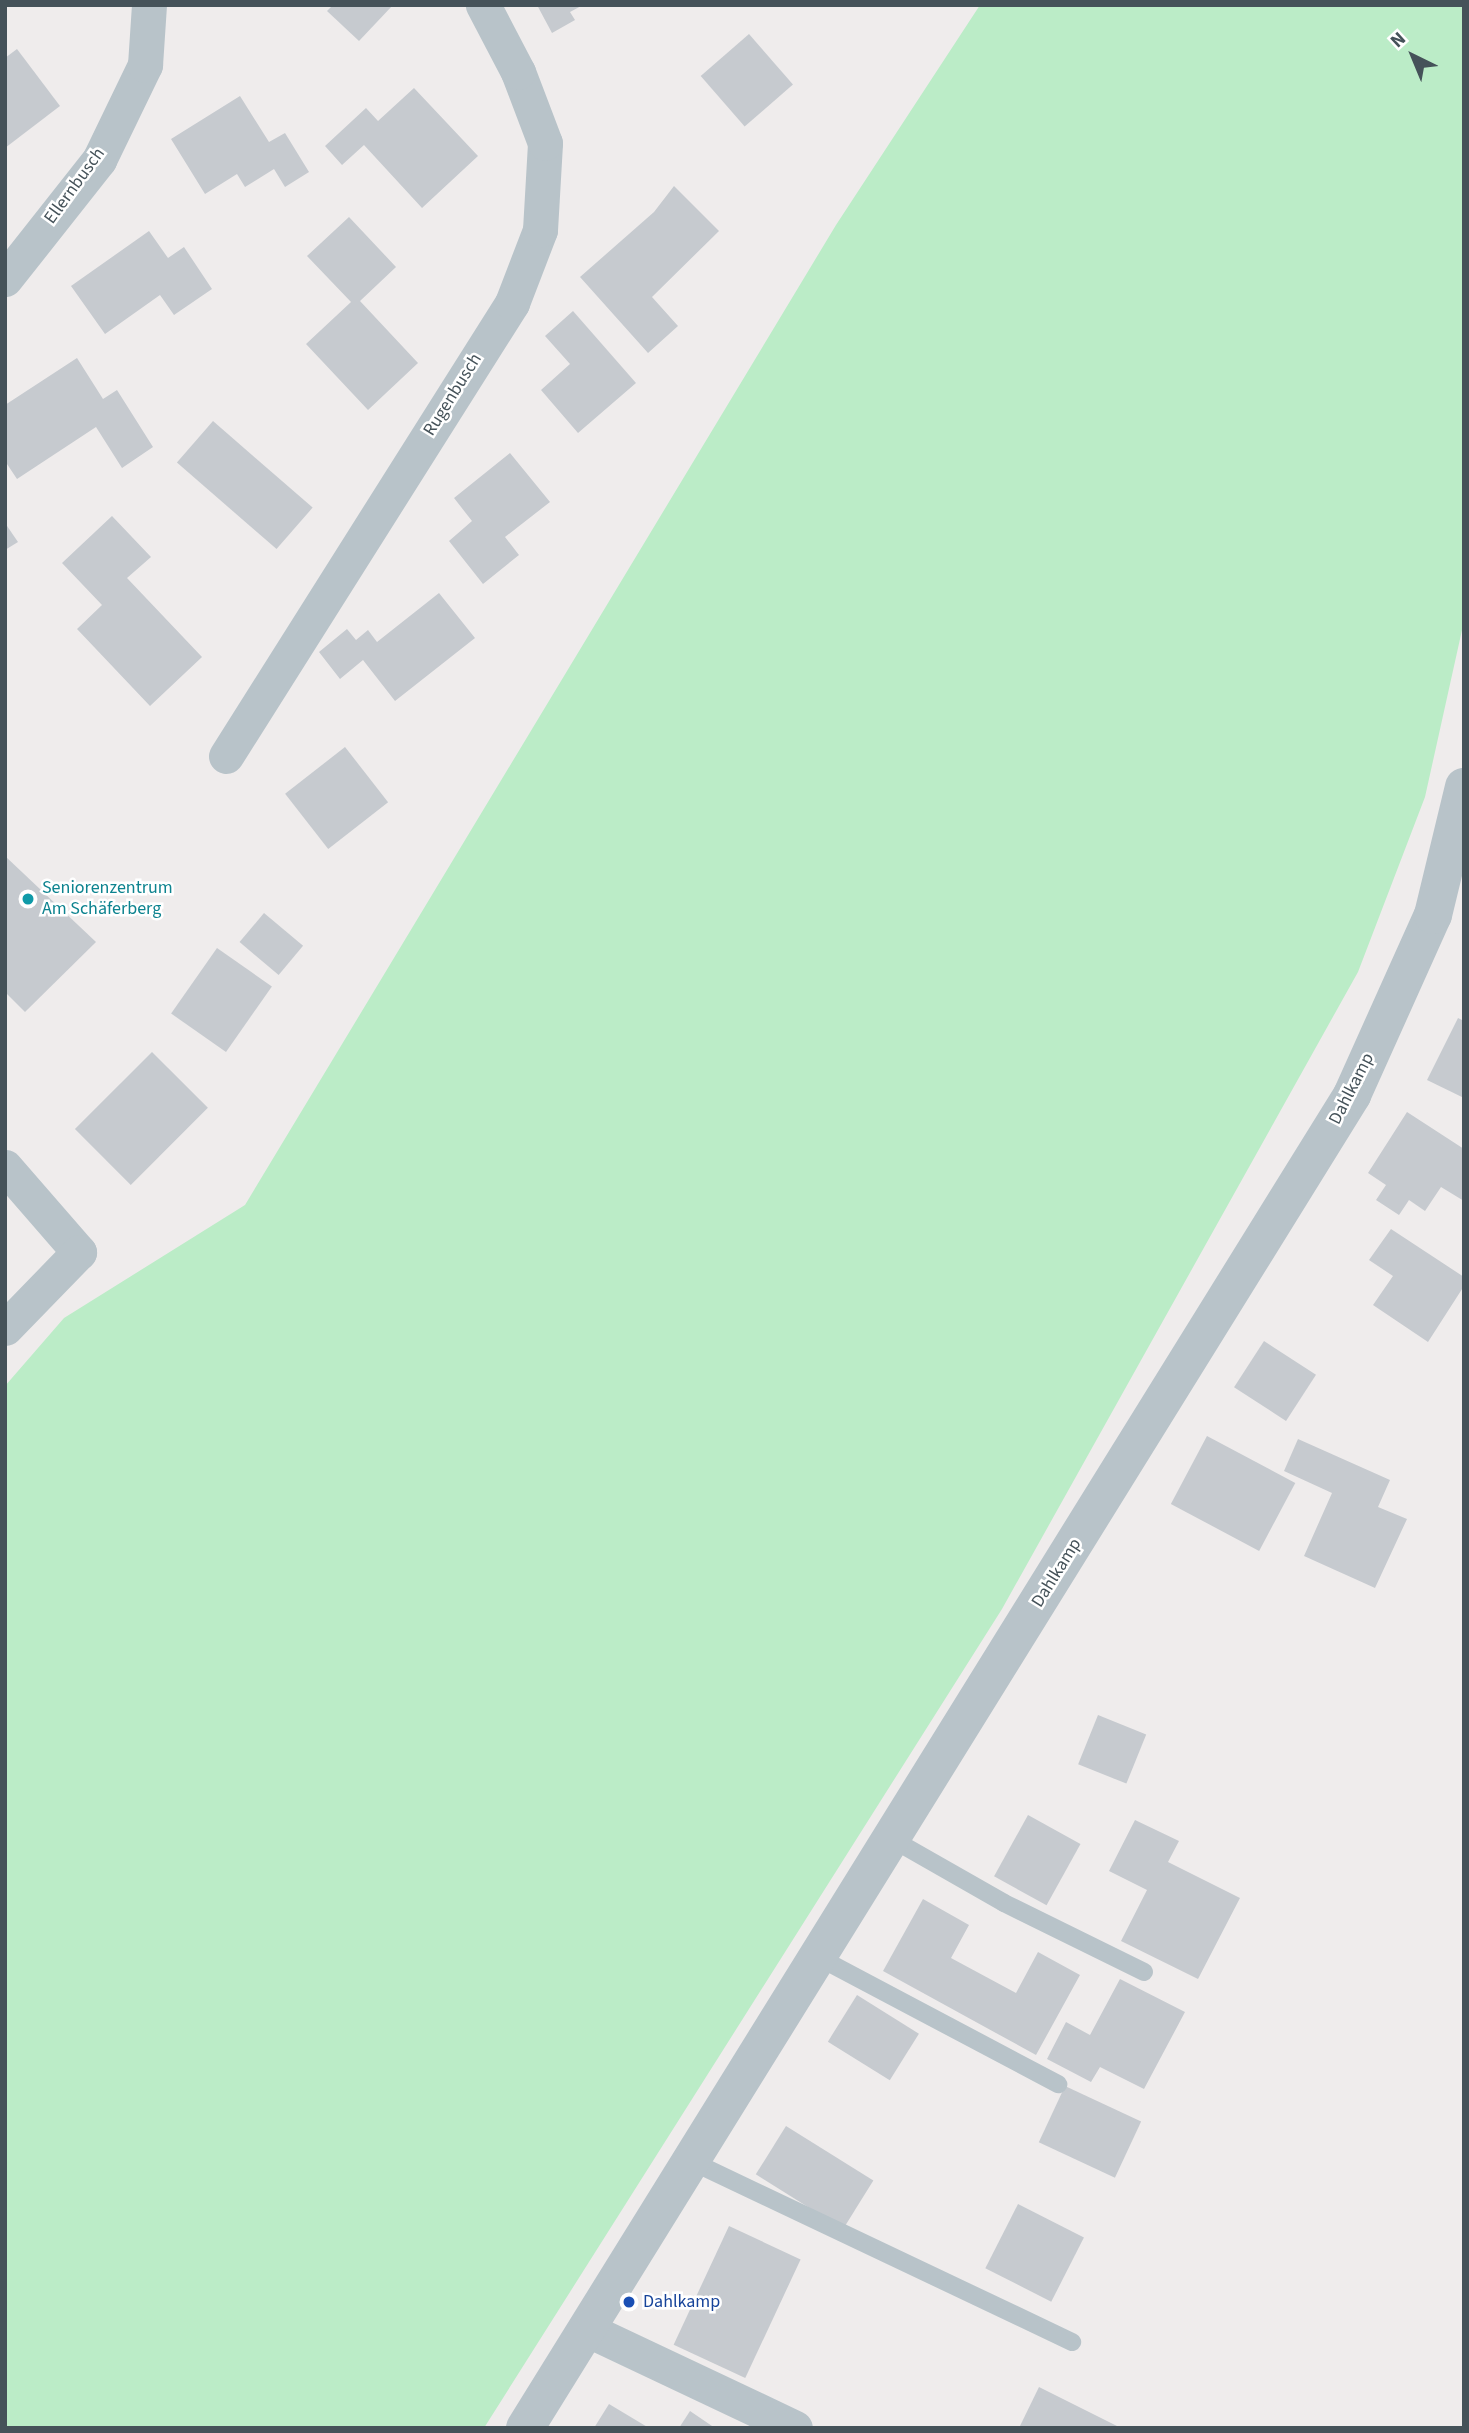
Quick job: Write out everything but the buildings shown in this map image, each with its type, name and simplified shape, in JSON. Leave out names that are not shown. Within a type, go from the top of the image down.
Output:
[{"type":"street","name":"Ellernbusch","points":[[5,279],[99,160],[145,65],[149,5]]},
{"type":"street","name":"Rugenbusch","points":[[226,756],[512,303],[540,230],[545,143],[518,72],[483,5]]},
{"type":"street","name":"Dahlkamp","points":[[524,2428],[1352,1096],[1433,915],[1464,787]]},
{"type":"street","points":[[5,1167],[79,1252],[5,1328]]},
{"type":"street","points":[[586,2329],[795,2428]]},
{"type":"lane","points":[[892,1839],[1004,1903],[1144,1972]]},
{"type":"lane","points":[[818,1957],[1058,2084]]},
{"type":"lane","points":[[691,2161],[1072,2342]]},
{"type":"green space","points":[[980,5],[1464,5],[1464,621],[1425,797],[1358,972],[1002,1609],[484,2428],[5,2428],[5,1386],[64,1318],[245,1205],[836,225]]},
{"type":"place","name":"Seniorenzentrum Am Schäferberg","points":[[28,899]]},
{"type":"place","name":"Dahlkamp","points":[[629,2302]]}]
